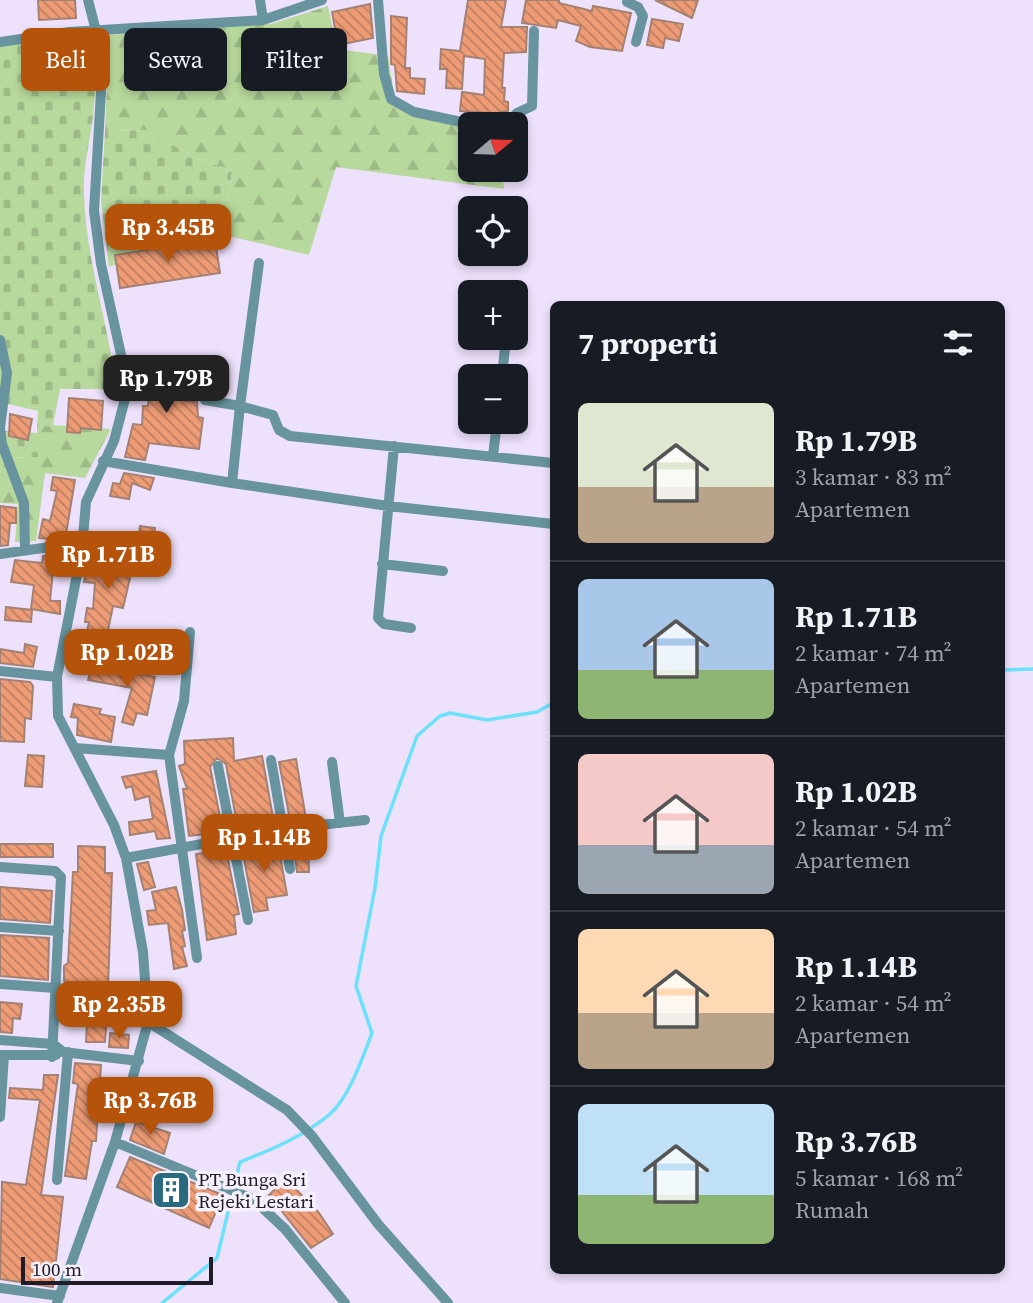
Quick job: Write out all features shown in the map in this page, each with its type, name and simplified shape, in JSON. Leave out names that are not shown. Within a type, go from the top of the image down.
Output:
[{"type":"street","points":[[88,0],[98,28]]},
{"type":"street","points":[[260,0],[262,20]]},
{"type":"street","points":[[110,31],[262,20],[322,0]]},
{"type":"street","points":[[378,0],[384,74],[391,99],[414,112],[458,121]]},
{"type":"street","points":[[625,1],[638,7],[643,16],[636,42]]},
{"type":"street","points":[[519,112],[532,105],[534,31]]},
{"type":"street","points":[[0,43],[21,38]]},
{"type":"street","points":[[0,1288],[59,1299],[114,1142],[148,1022],[143,951],[126,858],[114,825],[75,748],[62,730],[58,716],[57,677],[82,549],[86,502],[118,428],[126,395],[122,359],[101,264],[94,211],[101,91]]},
{"type":"street","points":[[232,483],[259,263]]},
{"type":"street","points":[[0,340],[7,373],[0,428],[2,444],[23,503],[25,549]]},
{"type":"street","points":[[205,400],[273,415],[284,435],[550,463]]},
{"type":"street","points":[[493,456],[496,434]]},
{"type":"street","points":[[394,446],[378,618],[384,624],[411,628]]},
{"type":"street","points":[[103,461],[388,506],[550,524]]},
{"type":"street","points":[[0,554],[25,549],[82,549]]},
{"type":"street","points":[[382,564],[443,571]]},
{"type":"street","points":[[190,632],[184,701],[169,755],[197,958]]},
{"type":"street","points":[[0,671],[57,677]]},
{"type":"street","points":[[75,748],[169,755]]},
{"type":"street","points":[[271,760],[290,869]]},
{"type":"street","points":[[332,762],[340,823]]},
{"type":"street","points":[[218,766],[248,920]]},
{"type":"street","points":[[126,858],[283,829],[365,820]]},
{"type":"street","points":[[0,867],[55,871],[60,874],[53,1044],[61,1054],[57,1180]]},
{"type":"street","points":[[0,927],[59,931]]},
{"type":"street","points":[[0,984],[55,988]]},
{"type":"street","points":[[148,1022],[287,1110],[312,1136],[378,1224],[448,1303]]},
{"type":"street","points":[[0,1040],[53,1044]]},
{"type":"street","points":[[0,1116],[2,1055],[61,1054],[139,1061]]},
{"type":"street","points":[[114,1142],[253,1199],[285,1229],[345,1303]]},
{"type":"green space","points":[[328,6],[333,28],[241,28],[241,91],[347,91],[347,50],[388,56],[396,107],[458,121],[458,182],[503,182],[504,189],[336,167],[309,255],[224,235],[232,170],[202,161],[145,130],[105,131],[107,91],[110,91],[110,35],[124,34],[124,91],[227,91],[227,28],[212,28],[271,24]]},
{"type":"green space","points":[[21,42],[21,91],[95,91],[85,174],[85,217],[116,389],[60,389],[53,425],[37,427],[38,411],[8,404],[3,431],[37,433],[38,457],[0,458],[0,46]]},
{"type":"green space","points":[[145,130],[202,161],[232,170],[224,235],[163,245],[109,267],[101,200],[105,131]]},
{"type":"green space","points":[[53,425],[111,429],[85,478],[45,473],[36,541],[15,542],[18,504],[0,503],[0,458],[37,457],[37,427]]},
{"type":"building","points":[[38,0],[75,0],[76,18],[39,20]]},
{"type":"building","points":[[468,0],[506,0],[501,27],[527,27],[526,52],[504,53],[502,88],[505,88],[504,101],[508,102],[508,111],[460,111],[462,92],[484,95],[485,59],[464,56],[462,89],[446,88],[447,69],[440,69],[441,49],[460,51]]},
{"type":"building","points":[[526,0],[559,0],[559,3],[592,11],[593,6],[631,13],[622,51],[590,47],[576,41],[581,26],[558,20],[556,28],[522,23]]},
{"type":"building","points":[[655,0],[698,0],[692,18]]},
{"type":"building","points":[[370,4],[373,38],[347,43],[347,28],[335,28],[332,12]]},
{"type":"building","points":[[391,16],[407,18],[405,68],[410,68],[410,78],[425,79],[424,94],[397,91],[395,65],[391,64]]},
{"type":"building","points":[[652,19],[683,24],[679,41],[665,38],[663,48],[647,45]]},
{"type":"building","points":[[215,240],[220,273],[120,288],[115,255]]},
{"type":"building","points":[[149,367],[186,368],[185,401],[197,402],[198,417],[203,418],[199,449],[149,443],[145,460],[125,457],[133,424],[142,425],[143,406],[148,406]]},
{"type":"building","points":[[69,398],[103,401],[101,430],[81,428],[80,433],[67,432]]},
{"type":"building","points":[[10,414],[32,419],[28,440],[9,436]]},
{"type":"building","points":[[124,473],[154,478],[150,490],[132,483],[129,499],[110,496],[113,483],[120,484]]},
{"type":"building","points":[[53,477],[75,480],[65,540],[39,538],[43,519],[50,521],[57,491],[51,490]]},
{"type":"building","points":[[0,506],[16,508],[16,523],[10,523],[8,545],[0,546]]},
{"type":"building","points":[[140,526],[155,528],[152,547],[137,545]]},
{"type":"building","points":[[103,548],[136,552],[123,608],[113,606],[105,645],[85,641],[89,622],[85,622],[87,608],[93,609],[95,583],[84,582],[87,565],[100,567]]},
{"type":"building","points":[[43,556],[68,556],[67,565],[55,563],[53,571],[50,601],[60,601],[60,614],[31,609],[34,585],[11,582],[15,560],[42,563]]},
{"type":"building","points":[[6,607],[32,610],[31,622],[5,620]]},
{"type":"building","points":[[25,644],[37,647],[33,667],[0,663],[0,649],[24,653]]},
{"type":"building","points":[[93,662],[110,667],[109,669],[155,677],[147,715],[137,713],[133,725],[122,722],[132,688],[88,680]]},
{"type":"building","points":[[0,679],[30,682],[33,686],[31,719],[25,718],[24,742],[0,741]]},
{"type":"building","points":[[74,704],[101,709],[99,714],[115,717],[111,742],[77,735],[78,718],[71,717]]},
{"type":"building","points":[[233,738],[234,761],[262,756],[274,823],[238,829],[226,764],[217,758],[210,767],[223,832],[189,836],[183,789],[187,789],[179,766],[185,764],[184,741]]},
{"type":"building","points":[[28,755],[44,756],[42,787],[25,786]]},
{"type":"building","points":[[296,759],[306,819],[290,820],[279,762]]},
{"type":"building","points":[[156,771],[170,838],[157,839],[155,831],[130,835],[129,822],[153,819],[149,796],[135,800],[132,786],[126,788],[122,777]]},
{"type":"building","points":[[308,834],[309,872],[297,872],[292,836]]},
{"type":"building","points":[[277,838],[287,895],[266,898],[268,910],[254,912],[242,848],[274,844],[273,839]]},
{"type":"building","points":[[0,844],[53,844],[53,857],[0,857]]},
{"type":"building","points":[[78,846],[105,847],[105,873],[112,873],[108,988],[66,984],[64,981],[64,966],[68,963],[73,872],[78,872]]},
{"type":"building","points":[[226,850],[239,914],[234,915],[236,934],[207,940],[196,854]]},
{"type":"building","points":[[148,862],[155,887],[144,890],[137,864]]},
{"type":"building","points":[[0,887],[52,891],[50,923],[0,919]]},
{"type":"building","points":[[176,887],[185,930],[182,931],[185,946],[182,947],[187,966],[174,969],[168,923],[149,925],[147,911],[156,910],[152,892]]},
{"type":"building","points":[[0,935],[49,938],[48,980],[0,976]]},
{"type":"building","points":[[65,1001],[108,1001],[105,1042],[86,1042],[87,1022],[65,1022]]},
{"type":"building","points":[[0,1002],[22,1004],[20,1019],[13,1018],[12,1033],[0,1032]]},
{"type":"building","points":[[110,1033],[129,1035],[128,1048],[109,1047]]},
{"type":"building","points":[[75,1063],[101,1065],[96,1141],[92,1141],[86,1179],[65,1176],[78,1084],[73,1083]]},
{"type":"building","points":[[44,1075],[58,1075],[41,1195],[63,1197],[53,1287],[0,1279],[2,1182],[26,1185],[40,1100],[9,1098],[10,1088],[43,1090]]},
{"type":"building","points":[[136,1122],[170,1133],[164,1154],[130,1140]]},
{"type":"building","name":"PT Bunga Sri Rejeki Lestari","points":[[130,1157],[223,1195],[209,1228],[117,1187]]},
{"type":"building","points":[[286,1179],[319,1213],[333,1234],[311,1248],[269,1195]]},
{"type":"waterway","points":[[1005,670],[1033,669]]},
{"type":"waterway","points":[[162,1303],[217,1258],[240,1162],[287,1142],[320,1122],[337,1107],[355,1076],[372,1033],[356,986],[375,888],[381,836],[417,736],[440,716],[450,713],[487,720],[537,712],[550,705]]},
{"type":"place","name":"PT Bunga Sri Rejeki Lestari","points":[[171,1190]]}]
